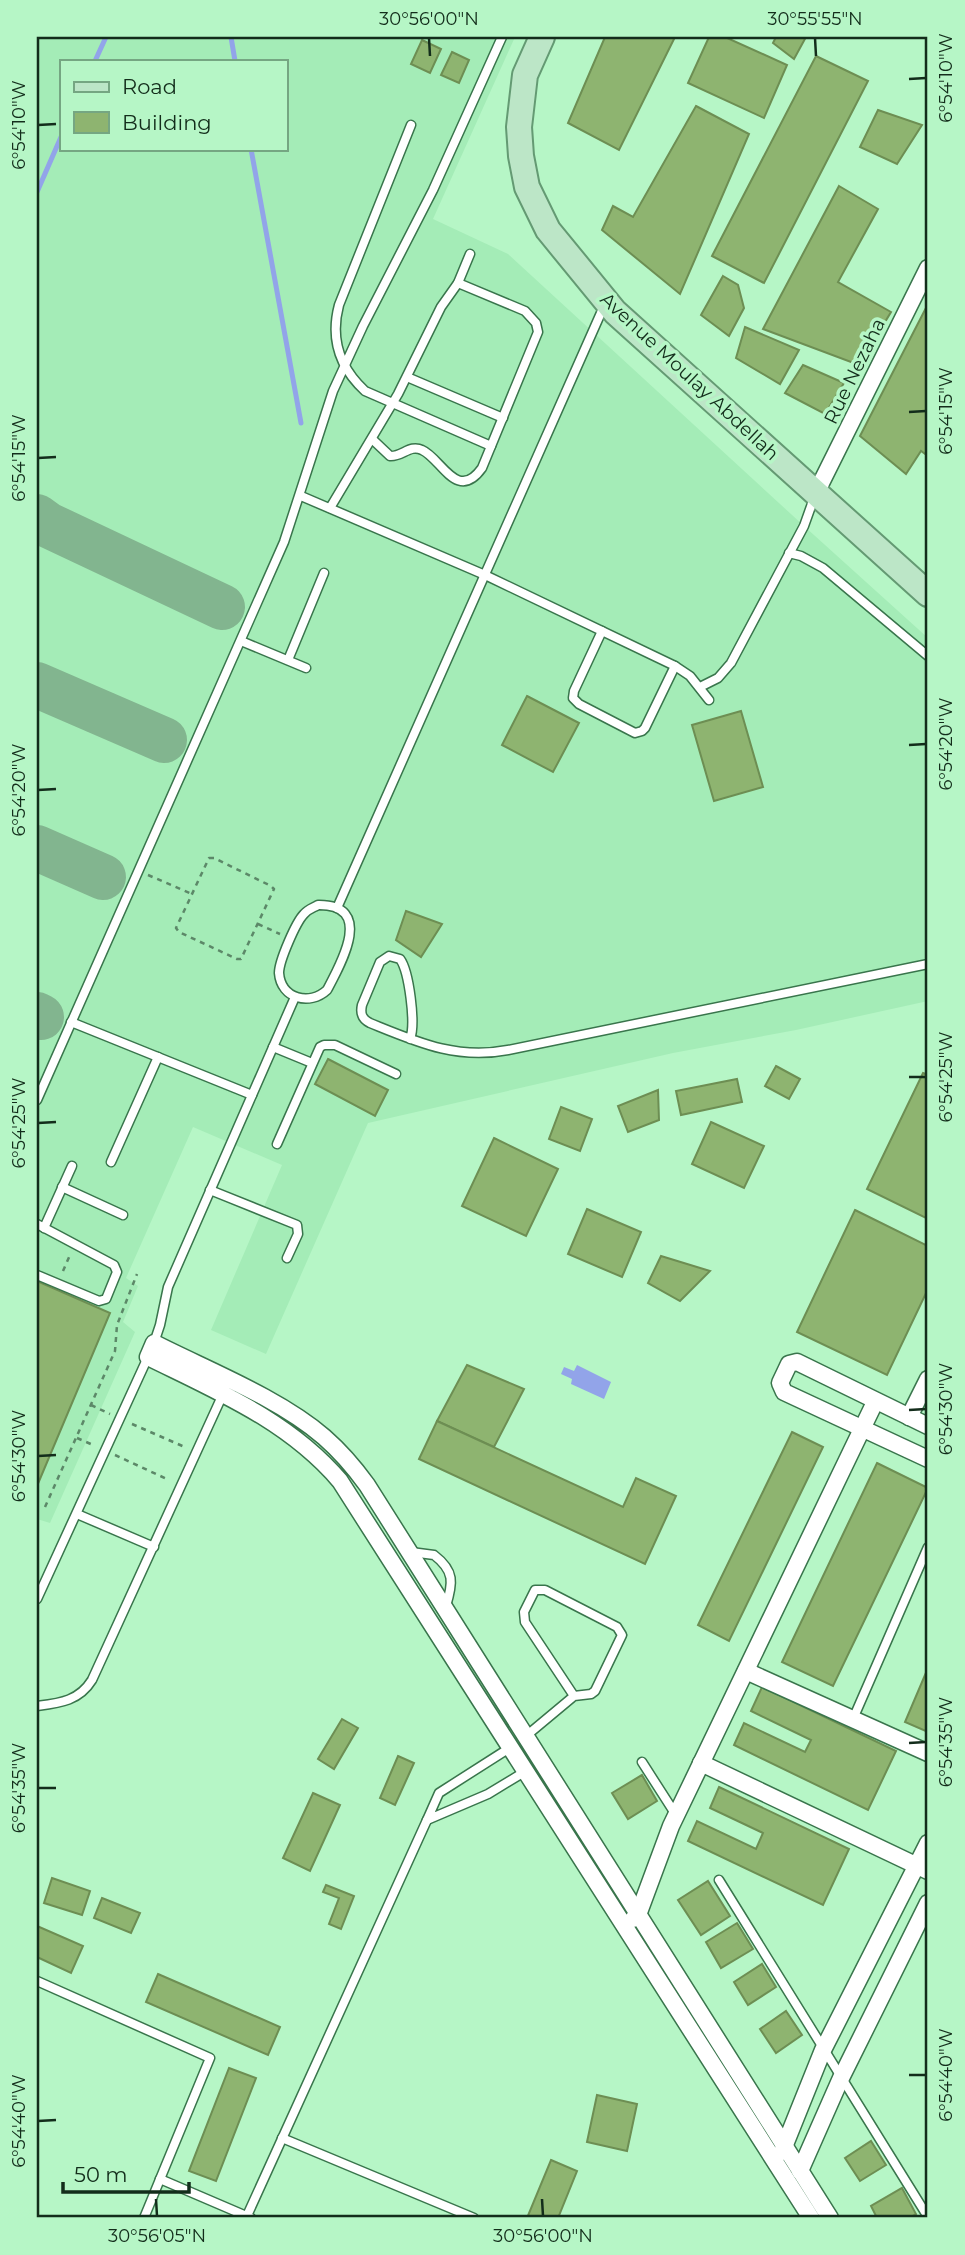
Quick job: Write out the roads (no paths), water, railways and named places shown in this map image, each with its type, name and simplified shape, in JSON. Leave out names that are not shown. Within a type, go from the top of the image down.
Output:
[{"type":"main road","name":"Avenue Moulay Abdellah","points":[[542,37],[525,75],[519,127],[527,187],[548,230],[615,312],[928,594]]},
{"type":"street","name":"Rue Nezaha","points":[[816,493],[928,268]]},
{"type":"street","points":[[151,1350],[298,1439],[340,1480],[811,2218]]},
{"type":"street","points":[[151,1350],[276,1404],[322,1435],[339,1450],[360,1476],[830,2218]]},
{"type":"street","points":[[928,1426],[797,1363],[789,1364],[780,1383],[784,1392],[928,1459]]},
{"type":"street","points":[[909,1417],[928,1380]]},
{"type":"street","points":[[624,1925],[638,1915],[676,1815],[875,1402]]},
{"type":"street","points":[[746,1671],[928,1753]]},
{"type":"street","points":[[511,1747],[526,1736]]},
{"type":"street","points":[[526,1771],[541,1761]]},
{"type":"street","points":[[701,1763],[922,1869]]},
{"type":"street","points":[[776,2164],[823,2050],[922,1869],[928,1843]]},
{"type":"street","points":[[800,2171],[841,2078],[928,1903]]},
{"type":"lane","points":[[37,1100],[284,542],[301,496],[320,425],[345,366],[433,190],[502,37]]},
{"type":"lane","points":[[411,125],[339,305],[334,336],[345,366],[353,380],[365,391],[491,446]]},
{"type":"lane","points":[[330,508],[407,377],[441,307],[458,283],[470,254]]},
{"type":"lane","points":[[372,439],[395,457],[408,450],[425,451],[446,474],[463,480],[479,472],[538,332],[536,323],[524,311],[458,283]]},
{"type":"lane","points":[[337,908],[606,301]]},
{"type":"lane","points":[[407,377],[503,418]]},
{"type":"lane","points":[[700,687],[718,678],[731,663],[804,526],[816,493]]},
{"type":"lane","points":[[301,496],[485,575],[675,666],[690,676],[709,700]]},
{"type":"lane","points":[[789,553],[823,568],[928,656]]},
{"type":"lane","points":[[288,660],[324,573]]},
{"type":"lane","points":[[603,631],[573,698],[579,704],[635,733],[645,728],[675,666]]},
{"type":"lane","points":[[241,641],[306,668]]},
{"type":"lane","points":[[318,905],[337,908],[349,921],[351,939],[331,982],[321,996],[304,1000],[295,997],[282,985],[279,976],[280,966],[291,939],[302,916],[309,909],[318,905]]},
{"type":"lane","points":[[410,1039],[414,1022],[404,968],[400,959],[389,956],[380,962],[362,1005],[362,1016],[370,1023],[410,1039],[451,1052],[494,1053],[928,964]]},
{"type":"lane","points":[[37,1599],[151,1350],[160,1325],[168,1287],[295,997]]},
{"type":"lane","points":[[71,1022],[252,1095]]},
{"type":"lane","points":[[277,1143],[320,1047],[330,1044],[396,1074]]},
{"type":"lane","points":[[273,1047],[312,1063]]},
{"type":"lane","points":[[111,1162],[158,1057]]},
{"type":"lane","points":[[37,1275],[99,1301],[107,1295],[116,1276],[114,1265],[40,1226],[72,1166]]},
{"type":"lane","points":[[62,1187],[123,1215]]},
{"type":"lane","points":[[210,1190],[297,1225],[298,1234],[287,1258]]},
{"type":"lane","points":[[37,1706],[72,1700],[87,1688],[223,1394]]},
{"type":"lane","points":[[77,1514],[154,1547]]},
{"type":"lane","points":[[853,1719],[928,1547]]},
{"type":"lane","points":[[409,1552],[434,1555],[450,1574],[452,1585],[445,1608]]},
{"type":"lane","points":[[526,1736],[574,1696],[592,1694],[595,1691],[622,1635],[617,1627],[545,1590],[535,1590],[524,1612],[526,1622],[574,1696]]},
{"type":"lane","points":[[160,2179],[248,2218],[439,1793],[511,1747]]},
{"type":"lane","points":[[642,1762],[676,1815]]},
{"type":"lane","points":[[427,1820],[488,1794],[526,1771]]},
{"type":"lane","points":[[719,1880],[928,2217]]},
{"type":"lane","points":[[37,1981],[210,2059],[144,2218]]},
{"type":"lane","points":[[282,2138],[474,2218]]},
{"type":"water","points":[[577,1365],[611,1382],[604,1399],[571,1384],[572,1379],[561,1374],[564,1367],[574,1371]]},
{"type":"waterway","points":[[95,60],[106,37]]},
{"type":"waterway","points":[[231,37],[235,60]]},
{"type":"waterway","points":[[37,192],[60,139]]},
{"type":"waterway","points":[[251,150],[301,423]]}]
